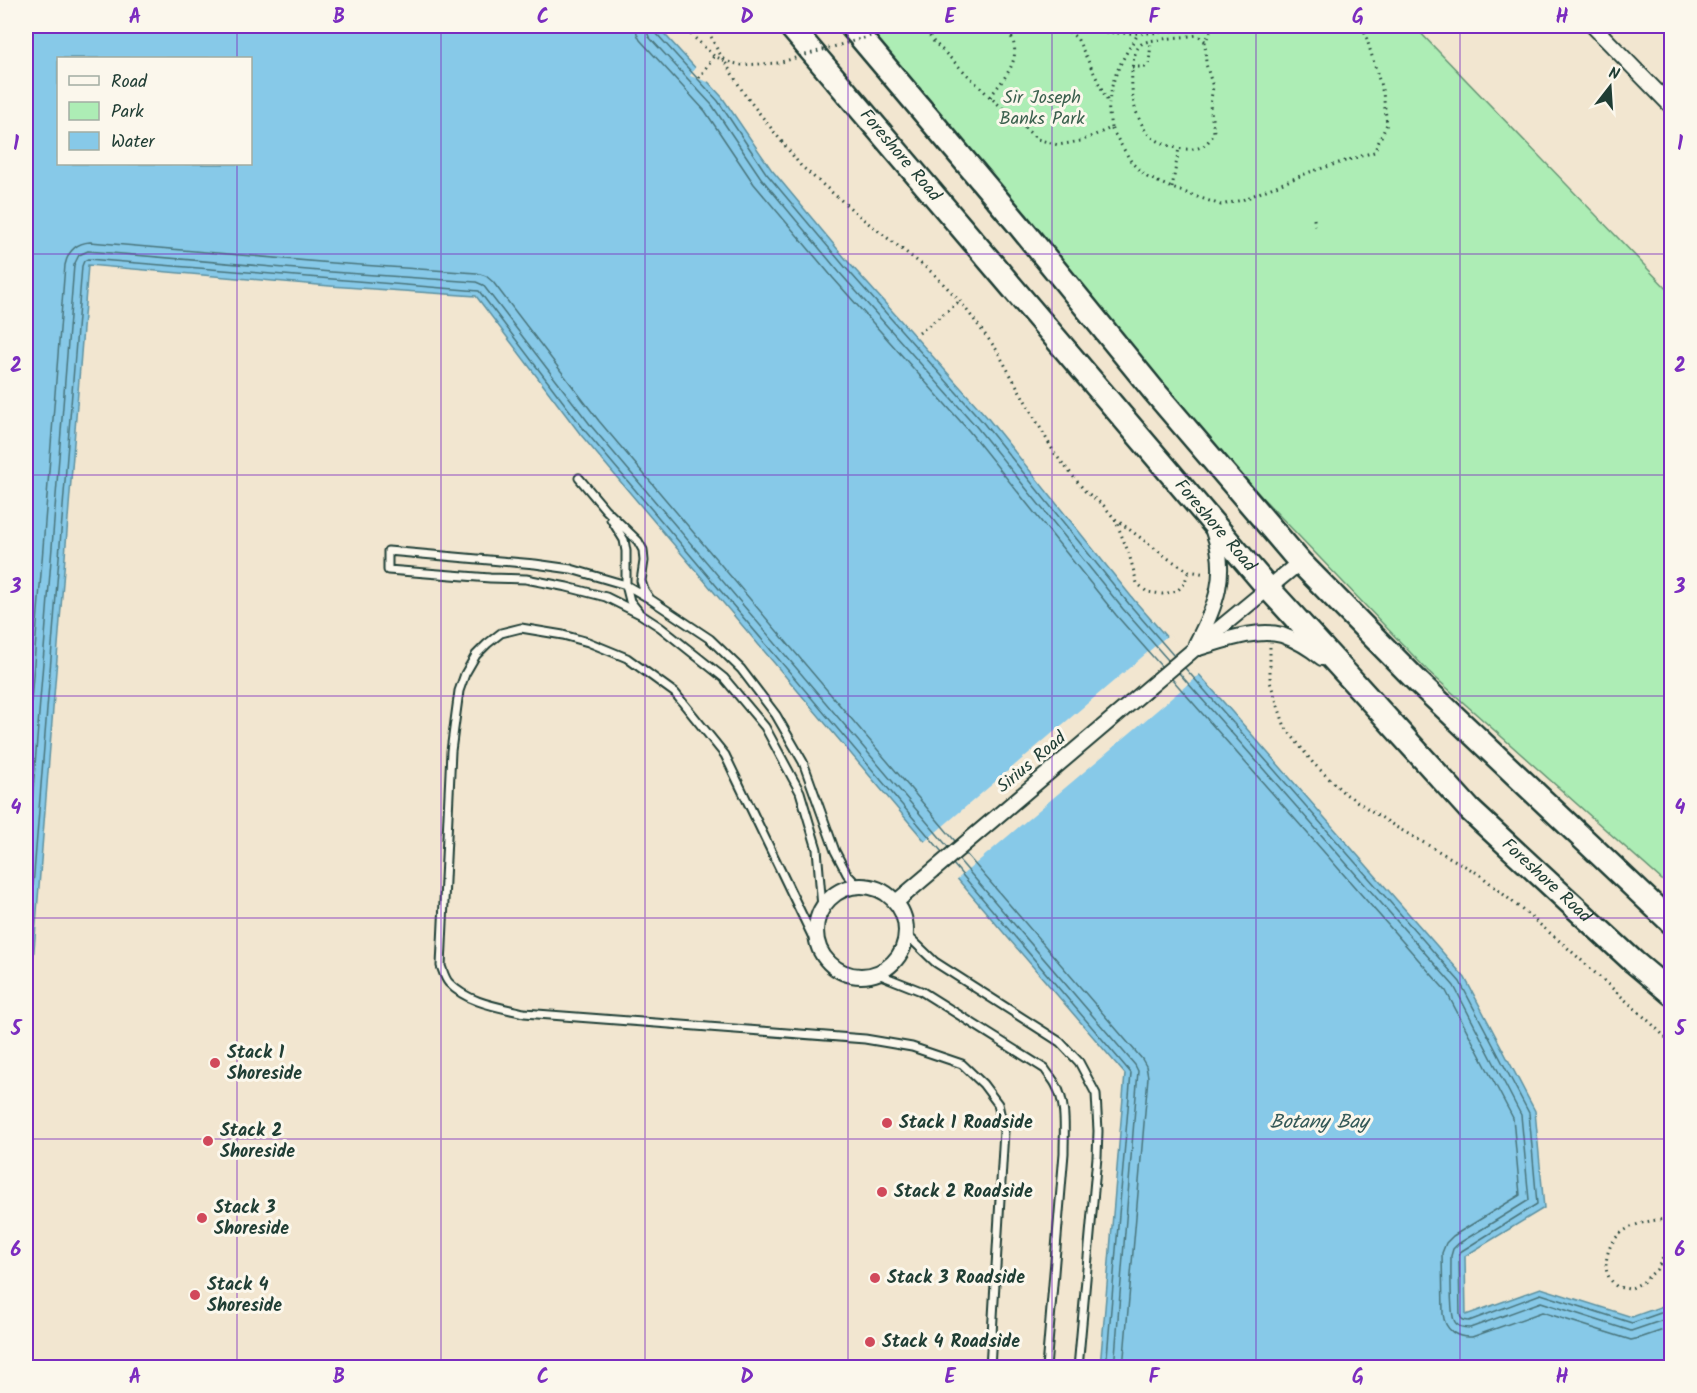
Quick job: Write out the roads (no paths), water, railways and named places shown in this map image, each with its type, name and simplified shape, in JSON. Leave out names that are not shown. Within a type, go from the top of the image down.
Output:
[{"type":"main road","name":"Foreshore Road","points":[[790,26],[1268,588],[1470,810],[1671,994]]},
{"type":"main road","points":[[851,26],[1018,224],[1154,391],[1300,562],[1418,682],[1671,923]]},
{"type":"street","points":[[1593,26],[1671,107]]},
{"type":"street","name":"Sirius Road","points":[[1192,651],[1207,623],[1217,597],[1222,566],[1219,547],[1208,517]]},
{"type":"street","name":"Sirius Road","points":[[896,903],[1300,562]]},
{"type":"street","name":"Sirius Road","points":[[1192,651],[1238,637],[1261,633],[1281,635],[1319,655],[1352,680]]},
{"type":"street","points":[[858,886],[873,887],[886,893],[903,912],[907,934],[904,947],[889,968],[878,974],[864,977],[850,976],[836,970],[818,948],[815,934],[822,907],[832,896],[844,889],[858,886]]},
{"type":"lane","points":[[579,478],[605,509],[638,541],[643,550],[644,561],[641,581],[650,599]]},
{"type":"lane","points":[[605,509],[624,540],[626,585],[630,601],[640,614]]},
{"type":"lane","points":[[822,907],[817,849],[800,792],[765,727],[724,678],[660,627],[606,597],[526,579],[388,570],[388,551],[570,569],[626,585],[710,639],[741,669],[776,715],[803,762],[835,851],[846,874],[858,886]]},
{"type":"lane","points":[[818,948],[725,755],[675,693],[627,658],[588,642],[544,632],[522,628],[501,633],[476,656],[465,674],[459,692],[452,751],[441,966],[448,982],[464,995],[487,1004],[524,1013],[865,1039],[912,1047],[962,1064],[983,1084],[998,1104],[1004,1131],[990,1368]]},
{"type":"lane","points":[[907,934],[934,962],[1060,1042],[1079,1062],[1096,1094],[1098,1131],[1078,1368]]},
{"type":"lane","points":[[878,974],[921,991],[1045,1069],[1056,1084],[1063,1115],[1064,1153],[1046,1368]]},
{"type":"water","name":"Botany Bay","points":[[26,26],[657,26],[722,97],[771,169],[850,264],[986,416],[1134,600],[1465,978],[1535,1111],[1544,1208],[1465,1256],[1466,1315],[1541,1288],[1632,1317],[1671,1303],[1671,1367],[1100,1367],[1125,1074],[581,435],[476,296],[88,265],[26,1051]]},
{"type":"place","name":"Stack 1 Shoreside","points":[[215,1063]]},
{"type":"place","name":"Stack 1 Roadside","points":[[887,1123]]},
{"type":"place","name":"Stack 2 Shoreside","points":[[208,1141]]},
{"type":"place","name":"Stack 2 Roadside","points":[[882,1192]]},
{"type":"place","name":"Stack 3 Shoreside","points":[[202,1218]]},
{"type":"place","name":"Stack 3 Roadside","points":[[875,1278]]},
{"type":"place","name":"Stack 4 Shoreside","points":[[195,1295]]},
{"type":"place","name":"Stack 4 Roadside","points":[[870,1342]]},
{"type":"park label","name":"Sir Joseph Banks Park","points":[[1042,108]]}]
